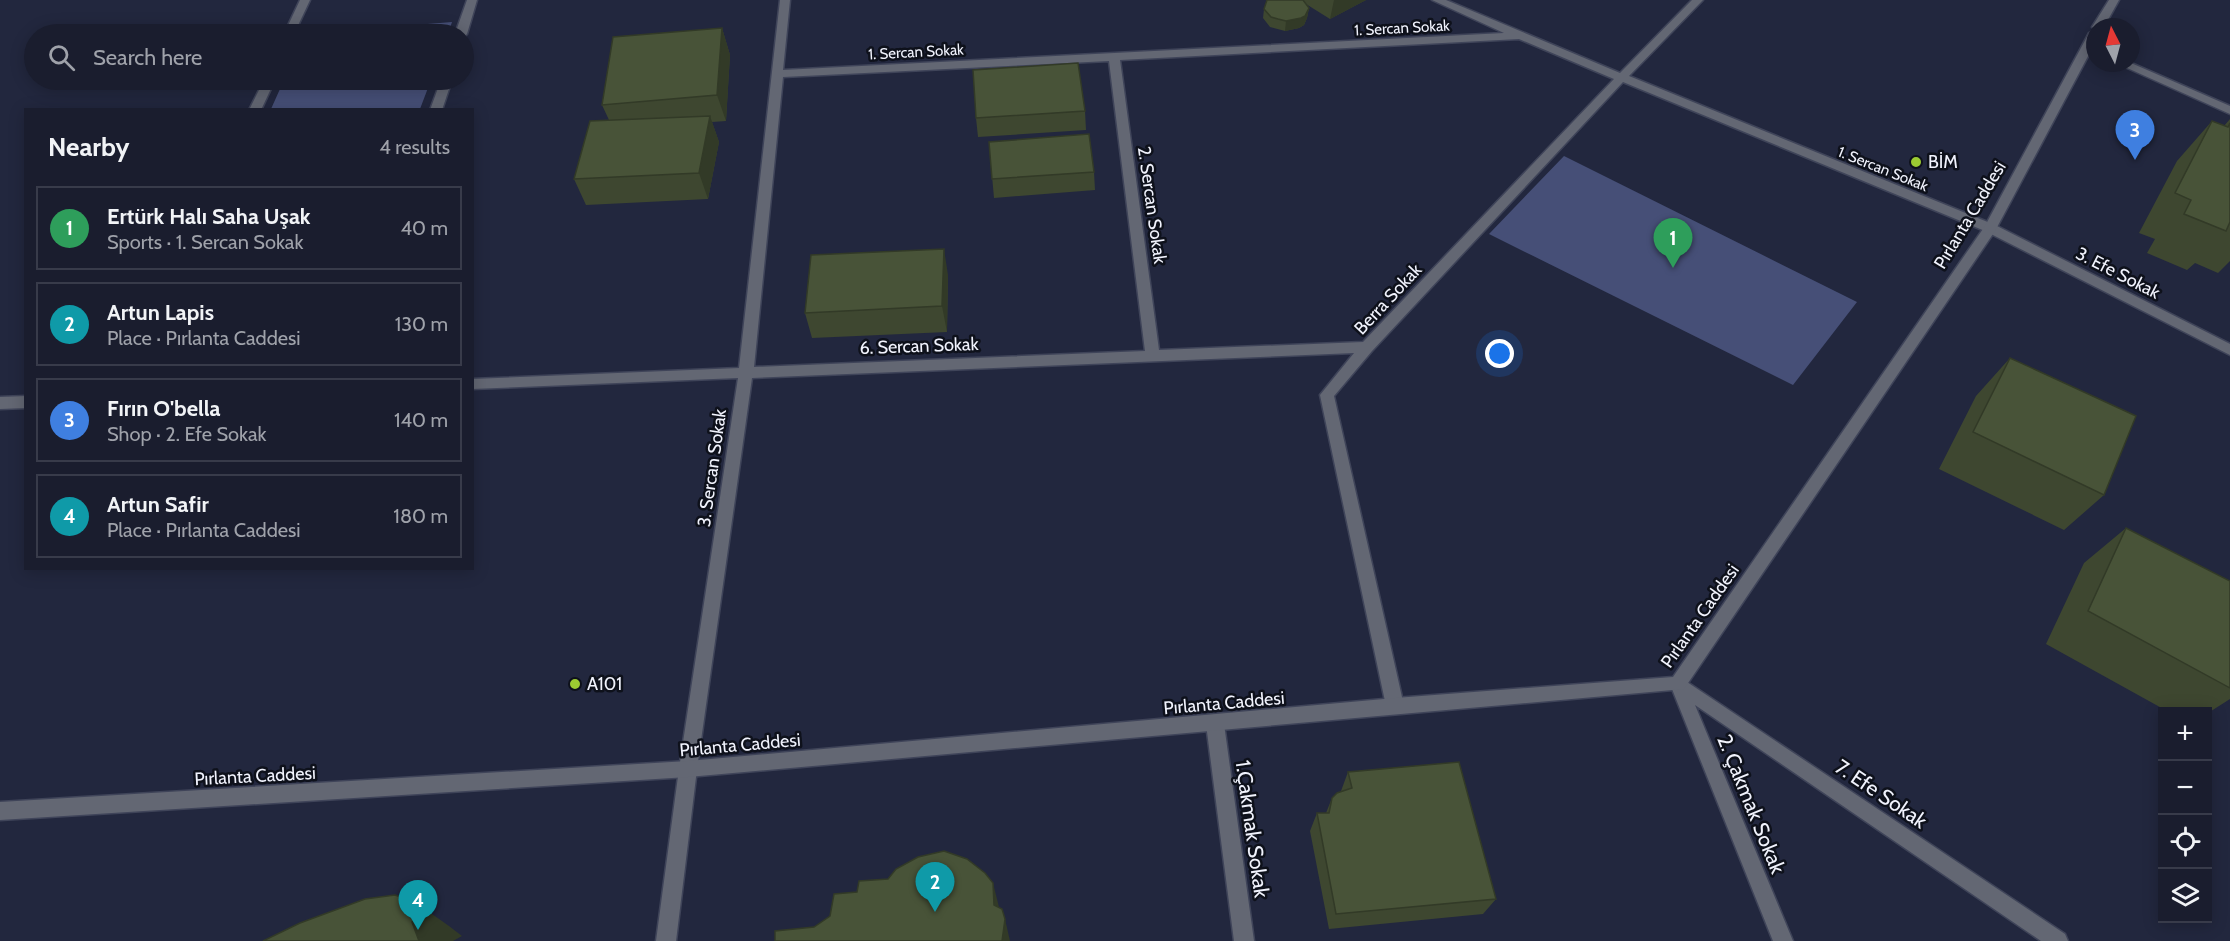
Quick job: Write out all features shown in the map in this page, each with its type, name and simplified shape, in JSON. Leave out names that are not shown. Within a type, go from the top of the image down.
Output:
[{"type":"street","points":[[294,24],[305,0]]},
{"type":"street","points":[[464,24],[472,0]]},
{"type":"street","name":"3. Sercan Sokak","points":[[666,941],[688,769],[746,372],[785,0]]},
{"type":"street","points":[[1437,0],[1520,36]]},
{"type":"street","name":"Berra Sokak","points":[[1395,706],[1327,395],[1367,347],[1620,79],[1698,0]]},
{"type":"street","points":[[2103,18],[2114,0]]},
{"type":"street","name":"1. Sercan Sokak","points":[[778,74],[1520,36],[1620,79],[1990,228]]},
{"type":"street","name":"2. Sercan Sokak","points":[[1114,58],[1153,356]]},
{"type":"street","name":"Pırlanta Caddesi","points":[[0,811],[688,769],[1215,724],[1395,706],[1678,684],[1990,228],[2086,58]]},
{"type":"street","points":[[2140,71],[2230,110]]},
{"type":"street","points":[[256,108],[264,90]]},
{"type":"street","points":[[437,108],[443,90]]},
{"type":"street","name":"3. Efe Sokak","points":[[1990,228],[2230,350]]},
{"type":"street","name":"6. Sercan Sokak","points":[[474,384],[1367,347]]},
{"type":"street","points":[[0,403],[24,402]]},
{"type":"street","name":"2. Çakmak Sokak","points":[[1678,684],[1783,941]]},
{"type":"street","name":"7. Efe Sokak","points":[[1678,684],[2058,941]]},
{"type":"street","name":"1.Çakmak Sokak","points":[[1215,724],[1244,941]]},
{"type":"shaded area","points":[[452,22],[451,24],[427,24]]},
{"type":"shaded area","points":[[280,90],[427,90],[420,108],[271,108]]},
{"type":"shaded area","points":[[1564,156],[1857,302],[1793,385],[1489,234]]},
{"type":"building","points":[[1267,0],[1303,0],[1309,8],[1305,16],[1286,21],[1271,17],[1264,9]]},
{"type":"building","points":[[722,28],[717,95],[602,105],[613,37]]},
{"type":"building","points":[[1078,63],[1085,111],[976,118],[973,70]]},
{"type":"building","points":[[710,116],[699,173],[574,179],[590,121]]},
{"type":"building","points":[[2212,121],[2228,127],[2230,123],[2230,222],[2226,231],[2184,214],[2191,200],[2175,193]]},
{"type":"building","points":[[1089,134],[1094,172],[992,179],[989,142]]},
{"type":"building","points":[[944,249],[942,306],[805,313],[811,255]]},
{"type":"building","points":[[2010,358],[2136,416],[2104,495],[1973,432]]},
{"type":"building","points":[[2126,528],[2230,581],[2230,688],[2088,611]]},
{"type":"building","points":[[1459,762],[1496,899],[1336,914],[1317,813],[1329,813],[1332,798],[1337,793],[1352,788],[1348,772]]},
{"type":"building","points":[[944,851],[967,859],[985,873],[993,883],[994,905],[1002,909],[1005,919],[1002,941],[775,941],[775,931],[814,927],[830,916],[834,894],[857,892],[859,881],[888,879],[896,869],[918,857]]},
{"type":"building","points":[[395,895],[415,902],[427,913],[412,922],[419,941],[263,941],[300,923],[365,899]]},
{"type":"place","name":"Fırın O'bella","points":[[2135,160]]},
{"type":"place","name":"BİM","points":[[1916,162]]},
{"type":"place","name":"Ertürk Halı Saha Uşak","points":[[1673,268]]},
{"type":"place","name":"A101","points":[[575,684]]},
{"type":"place","name":"Artun Lapis","points":[[935,912]]},
{"type":"place","name":"Artun Safir","points":[[418,930]]}]
